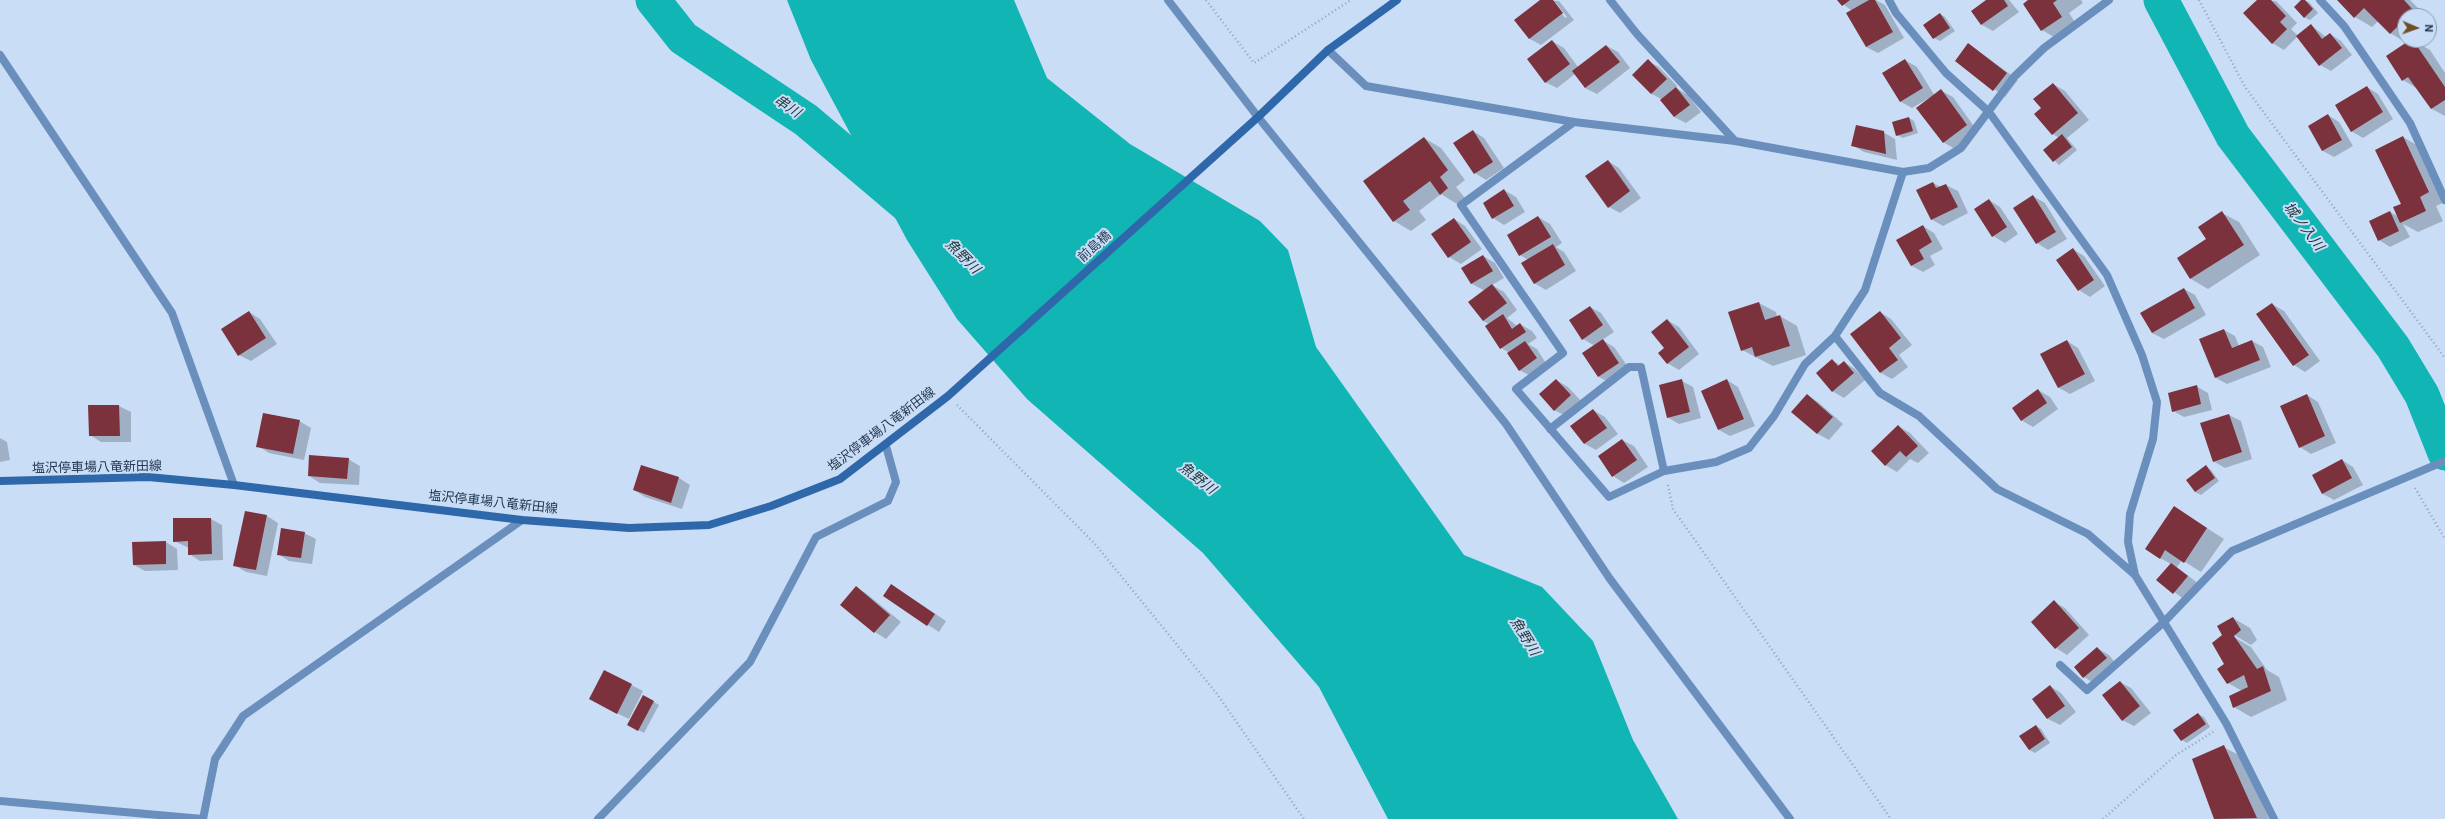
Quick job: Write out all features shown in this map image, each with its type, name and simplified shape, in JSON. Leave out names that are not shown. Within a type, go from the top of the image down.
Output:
[{"type":"main road","points":[[1258,117],[1328,50],[1397,0]]},
{"type":"main road","name":"前島橋","points":[[948,396],[1258,117]]},
{"type":"main road","name":"塩沢停車場八竜新田線","points":[[0,481],[148,477],[234,485],[522,520],[629,528],[708,524],[771,506],[840,479],[886,446],[948,396]]},
{"type":"street","points":[[1168,0],[1258,117],[1506,424],[1610,579],[1790,819]]},
{"type":"street","points":[[1610,0],[1636,34],[1735,141]]},
{"type":"street","points":[[1889,0],[1896,13],[1946,72],[1989,112],[2107,275],[2142,355],[2157,402],[2153,439],[2130,514],[2128,542],[2135,575]]},
{"type":"street","points":[[2320,0],[2344,26],[2410,123],[2445,200]]},
{"type":"street","points":[[1328,50],[1366,86],[1574,122],[1735,141],[1903,172],[1929,168],[1961,148],[2014,78],[2044,48],[2105,2]]},
{"type":"street","points":[[0,55],[172,313],[234,485]]},
{"type":"street","points":[[1574,122],[1462,205],[1563,353],[1516,389],[1609,497],[1664,471],[1716,462],[1749,448],[1774,416],[1805,364],[1835,336],[1865,290],[1903,172]]},
{"type":"street","points":[[1835,336],[1880,394],[1919,416],[1997,489],[2088,534],[2135,575],[2226,723],[2274,819]]},
{"type":"street","points":[[1550,429],[1629,367],[1641,367],[1664,471]]},
{"type":"street","points":[[598,819],[750,662],[816,537],[888,502],[896,482],[886,446]]},
{"type":"street","points":[[2060,665],[2087,690],[2164,622],[2232,551],[2445,461]]},
{"type":"street","points":[[0,801],[203,819],[215,759],[243,716],[522,520]]},
{"type":"path","points":[[1206,0],[1254,63],[1351,0]]},
{"type":"path","points":[[2199,0],[2244,87],[2445,358]]},
{"type":"path","points":[[948,396],[1095,544],[1218,694],[1304,819]]},
{"type":"path","points":[[1664,471],[1674,509],[1891,819]]},
{"type":"path","points":[[2409,477],[2445,539]]},
{"type":"path","points":[[2103,819],[2176,754],[2226,723]]},
{"type":"water","name":"魚野川","points":[[787,0],[1014,0],[1047,78],[1130,144],[1260,221],[1288,250],[1316,347],[1464,555],[1542,587],[1593,641],[1633,740],[1678,819],[1388,819],[1319,687],[1203,553],[1027,399],[957,319],[907,240],[811,60]]},
{"type":"building","points":[[1540,0],[1553,0],[1563,13],[1529,39],[1514,20]]},
{"type":"building","points":[[1837,0],[1850,0],[1842,6]]},
{"type":"building","points":[[1869,0],[1875,0],[1893,32],[1866,47],[1846,13]]},
{"type":"building","points":[[1986,0],[2004,0],[2008,6],[1981,25],[1971,11]]},
{"type":"building","points":[[2028,0],[2057,0],[2053,3],[2062,17],[2041,31],[2023,4]]},
{"type":"building","points":[[2257,0],[2271,0],[2286,16],[2280,22],[2287,29],[2272,44],[2243,13]]},
{"type":"building","points":[[2301,0],[2305,0],[2313,9],[2304,18],[2294,7]]},
{"type":"building","points":[[2337,0],[2404,0],[2411,8],[2397,8],[2397,27],[2390,34],[2364,8],[2354,18]]},
{"type":"building","points":[[1940,13],[1950,28],[1933,39],[1923,25]]},
{"type":"building","points":[[2311,24],[2322,39],[2330,33],[2342,48],[2319,66],[2296,36]]},
{"type":"building","points":[[1552,40],[1570,64],[1545,83],[1527,59]]},
{"type":"building","points":[[1968,43],[2007,73],[1993,91],[1955,61]]},
{"type":"building","points":[[1606,45],[1620,62],[1585,88],[1572,71]]},
{"type":"building","points":[[2398,48],[2418,48],[2445,87],[2445,100],[2431,109],[2408,77],[2402,81],[2386,56]]},
{"type":"building","points":[[1648,59],[1667,79],[1651,94],[1632,75]]},
{"type":"building","points":[[1905,59],[1923,88],[1900,102],[1882,73]]},
{"type":"building","points":[[2053,83],[2078,113],[2052,135],[2034,114],[2041,108],[2033,99]]},
{"type":"building","points":[[2367,86],[2383,112],[2351,132],[2335,105]]},
{"type":"building","points":[[1676,87],[1690,105],[1674,117],[1660,100]]},
{"type":"building","points":[[1941,89],[1967,125],[1943,143],[1916,108]]},
{"type":"building","points":[[2328,114],[2342,140],[2322,151],[2308,126]]},
{"type":"building","points":[[1909,117],[1913,131],[1896,136],[1892,122]]},
{"type":"building","points":[[1856,125],[1884,131],[1886,154],[1851,146]]},
{"type":"building","points":[[1473,130],[1493,162],[1474,174],[1453,143]]},
{"type":"building","points":[[2062,134],[2072,147],[2053,162],[2043,150]]},
{"type":"building","points":[[2403,136],[2429,192],[2420,197],[2426,211],[2400,223],[2393,207],[2401,204],[2375,150]]},
{"type":"building","points":[[1424,137],[1448,170],[1440,177],[1448,188],[1440,195],[1430,181],[1403,201],[1410,210],[1393,222],[1363,181]]},
{"type":"building","points":[[1608,160],[1630,191],[1608,208],[1585,176]]},
{"type":"building","points":[[1933,182],[1936,188],[1946,184],[1958,207],[1931,220],[1916,190]]},
{"type":"building","points":[[1504,189],[1514,206],[1492,219],[1483,203]]},
{"type":"building","points":[[2033,195],[2056,232],[2036,244],[2013,208]]},
{"type":"building","points":[[1989,199],[2007,227],[1992,237],[1974,209]]},
{"type":"building","points":[[2222,211],[2244,245],[2190,279],[2177,258],[2206,239],[2198,227]]},
{"type":"building","points":[[2390,211],[2399,231],[2378,241],[2369,221]]},
{"type":"building","points":[[1538,216],[1551,237],[1519,256],[1507,235]]},
{"type":"building","points":[[1454,218],[1471,242],[1448,258],[1431,234]]},
{"type":"building","points":[[1923,225],[1932,242],[1919,250],[1924,259],[1911,266],[1896,240]]},
{"type":"building","points":[[1553,244],[1565,265],[1534,284],[1521,263]]},
{"type":"building","points":[[2073,248],[2094,280],[2078,291],[2056,260]]},
{"type":"building","points":[[1483,255],[1493,271],[1471,284],[1461,268]]},
{"type":"building","points":[[1492,284],[1507,303],[1483,321],[1468,302]]},
{"type":"building","points":[[2184,288],[2195,308],[2152,333],[2140,313]]},
{"type":"building","points":[[1759,302],[1765,320],[1780,315],[1790,346],[1755,357],[1752,347],[1741,351],[1728,312]]},
{"type":"building","points":[[2272,303],[2309,355],[2293,366],[2256,314]]},
{"type":"building","points":[[1590,306],[1603,325],[1582,340],[1569,320]]},
{"type":"building","points":[[249,311],[266,338],[238,356],[221,329]]},
{"type":"building","points":[[1880,311],[1901,338],[1889,348],[1898,360],[1880,373],[1850,334]]},
{"type":"building","points":[[1503,314],[1512,329],[1520,323],[1526,332],[1500,349],[1485,326]]},
{"type":"building","points":[[1667,319],[1689,347],[1667,364],[1658,353],[1664,348],[1651,332]]},
{"type":"building","points":[[2224,329],[2232,348],[2252,340],[2260,360],[2215,378],[2199,339]]},
{"type":"building","points":[[1603,339],[1619,363],[1598,377],[1582,353]]},
{"type":"building","points":[[2067,340],[2085,374],[2058,388],[2040,354]]},
{"type":"building","points":[[1525,341],[1537,358],[1519,371],[1507,353]]},
{"type":"building","points":[[1832,359],[1838,366],[1844,361],[1854,373],[1832,392],[1816,373]]},
{"type":"building","points":[[1556,379],[1571,395],[1554,411],[1539,394]]},
{"type":"building","points":[[1682,379],[1690,412],[1667,418],[1659,385]]},
{"type":"building","points":[[1727,379],[1744,419],[1718,430],[1701,391]]},
{"type":"building","points":[[2197,385],[2201,404],[2172,412],[2168,393]]},
{"type":"building","points":[[2038,389],[2047,403],[2021,421],[2012,408]]},
{"type":"building","points":[[1807,394],[1833,417],[1817,434],[1791,412]]},
{"type":"building","points":[[2307,394],[2325,436],[2299,448],[2280,406]]},
{"type":"building","points":[[88,405],[119,405],[120,436],[89,436]]},
{"type":"building","points":[[1593,409],[1607,428],[1584,444],[1570,426]]},
{"type":"building","points":[[263,413],[300,420],[293,454],[256,447]]},
{"type":"building","points":[[2229,414],[2242,452],[2213,462],[2200,423]]},
{"type":"building","points":[[1898,425],[1918,446],[1906,457],[1900,451],[1885,466],[1871,451]]},
{"type":"building","points":[[1622,439],[1637,460],[1612,477],[1598,456]]},
{"type":"building","points":[[309,455],[349,458],[347,479],[308,476]]},
{"type":"building","points":[[2342,459],[2352,478],[2322,494],[2312,475]]},
{"type":"building","points":[[641,465],[679,477],[671,503],[633,490]]},
{"type":"building","points":[[2206,465],[2215,478],[2195,492],[2186,480]]},
{"type":"building","points":[[2174,506],[2207,528],[2184,563],[2165,550],[2160,559],[2145,549]]},
{"type":"building","points":[[245,511],[267,515],[256,570],[233,566]]},
{"type":"building","points":[[173,518],[211,518],[212,554],[188,555],[188,541],[173,542]]},
{"type":"building","points":[[281,528],[305,532],[301,558],[277,555]]},
{"type":"building","points":[[166,541],[166,564],[133,565],[132,542]]},
{"type":"building","points":[[2171,563],[2188,576],[2173,594],[2156,580]]},
{"type":"building","points":[[891,584],[935,614],[927,626],[883,596]]},
{"type":"building","points":[[856,586],[890,615],[874,633],[840,605]]},
{"type":"building","points":[[2054,600],[2079,628],[2055,649],[2031,622]]},
{"type":"building","points":[[2233,617],[2241,630],[2234,636],[2257,669],[2263,666],[2271,691],[2233,708],[2229,696],[2248,687],[2244,675],[2227,684],[2217,669],[2224,664],[2212,643],[2222,635],[2217,626]]},
{"type":"building","points":[[2097,647],[2107,658],[2083,678],[2074,667]]},
{"type":"building","points":[[604,670],[632,684],[617,714],[589,699]]},
{"type":"building","points":[[2120,681],[2140,706],[2122,721],[2102,695]]},
{"type":"building","points":[[2050,685],[2065,706],[2047,719],[2032,699]]},
{"type":"building","points":[[643,695],[654,701],[638,731],[627,725]]},
{"type":"building","points":[[2198,713],[2206,724],[2181,741],[2173,730]]},
{"type":"building","points":[[2036,725],[2045,739],[2029,750],[2019,736]]},
{"type":"building","points":[[2224,745],[2257,818],[2214,819],[2192,759]]},
{"type":"waterway","name":"串川","points":[[653,0],[683,38],[806,120],[909,207]]},
{"type":"waterway","name":"城ノ入川","points":[[2161,0],[2233,136],[2393,347],[2422,395],[2445,453]]}]
